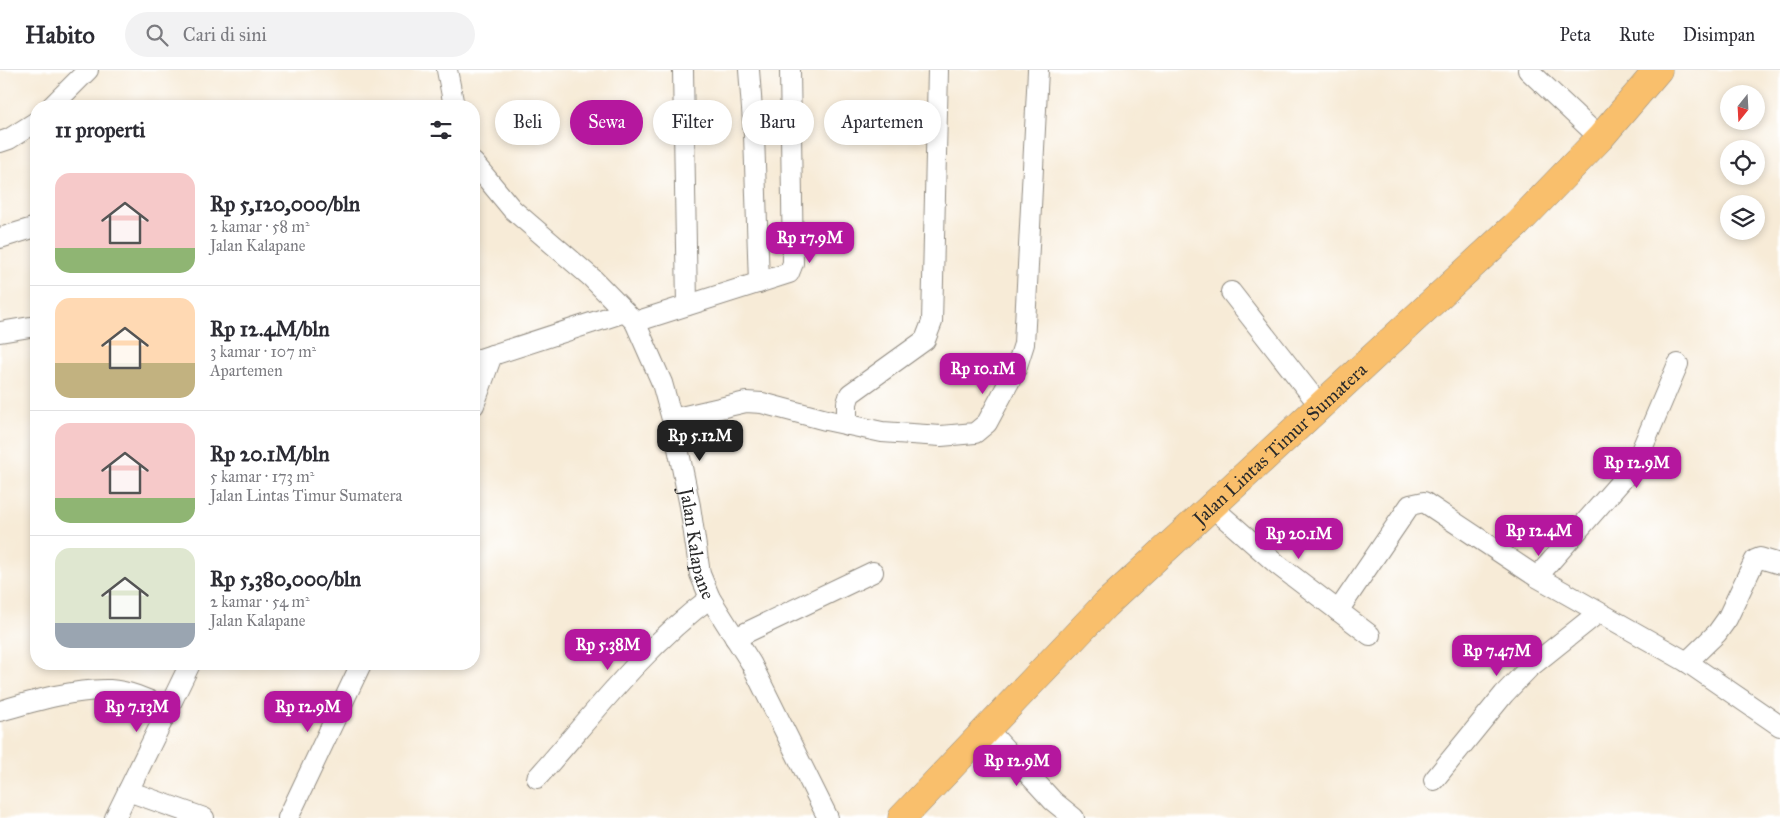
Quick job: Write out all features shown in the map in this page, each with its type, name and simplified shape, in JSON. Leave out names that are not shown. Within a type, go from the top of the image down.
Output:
[{"type":"highway","name":"Jalan Lintas Timur Sumatera","points":[[902,818],[1105,605],[1517,224],[1600,138],[1658,70]]},
{"type":"street","points":[[58,100],[88,70]]},
{"type":"street","points":[[447,70],[453,100]]},
{"type":"street","points":[[683,70],[687,305]]},
{"type":"street","points":[[749,70],[754,135],[759,283]]},
{"type":"street","points":[[480,374],[483,358],[630,317],[687,305],[789,273],[793,263],[790,70]]},
{"type":"street","points":[[847,425],[847,403],[850,394],[925,340],[932,322],[938,70]]},
{"type":"street","points":[[672,419],[746,402],[762,403],[882,432],[941,436],[975,433],[987,423],[1016,369],[1024,344],[1038,70]]},
{"type":"street","points":[[1528,70],[1600,138]]},
{"type":"street","points":[[0,142],[9,139],[30,126]]},
{"type":"street","name":"Jalan Kalapane","points":[[480,170],[512,209],[592,278],[630,317],[662,383],[672,419],[690,506],[697,562],[710,598],[751,664],[828,818]]},
{"type":"street","points":[[0,238],[30,229]]},
{"type":"street","points":[[1231,292],[1320,406]]},
{"type":"street","points":[[0,332],[30,327]]},
{"type":"street","points":[[1537,577],[1631,470],[1638,458],[1678,364]]},
{"type":"street","points":[[1338,611],[1410,505],[1424,502],[1537,577],[1687,662],[1780,726]]},
{"type":"street","points":[[1211,506],[1278,565],[1370,635]]},
{"type":"street","points":[[1687,662],[1717,633],[1727,619],[1755,560],[1760,558],[1780,564]]},
{"type":"street","points":[[735,638],[873,572]]},
{"type":"street","points":[[537,778],[654,647],[680,620],[710,598]]},
{"type":"street","points":[[1434,780],[1504,694],[1529,668],[1598,613]]},
{"type":"street","points":[[115,818],[187,670]]},
{"type":"street","points":[[288,818],[358,670]]},
{"type":"street","points":[[0,712],[36,700],[111,690],[132,694],[168,709]]},
{"type":"street","points":[[986,728],[1053,801],[1074,818]]},
{"type":"street","points":[[128,791],[204,818]]}]
